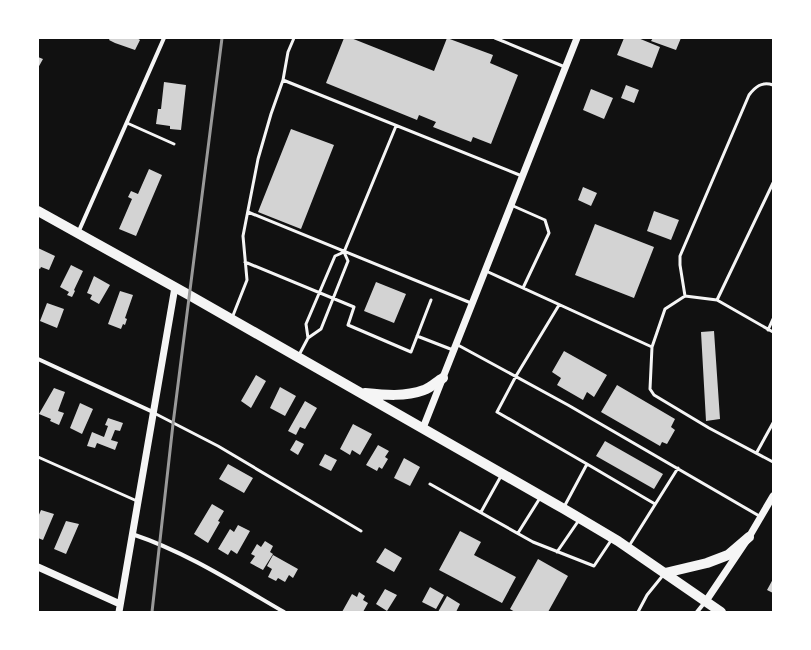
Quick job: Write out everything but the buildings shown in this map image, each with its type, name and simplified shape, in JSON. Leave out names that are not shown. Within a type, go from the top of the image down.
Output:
[{"type":"main road","points":[[38,211],[298,356],[580,518],[613,538],[721,612]]},
{"type":"main road","points":[[361,392],[394,396],[407,394],[425,390],[443,378]]},
{"type":"main road","points":[[665,573],[707,563],[728,555],[749,537]]},
{"type":"street","points":[[78,234],[164,38]]},
{"type":"street","points":[[423,428],[510,204],[577,38]]},
{"type":"street","points":[[119,612],[131,534],[175,287]]},
{"type":"street","points":[[38,359],[153,412]]},
{"type":"street","points":[[696,612],[706,601],[749,537],[773,496]]},
{"type":"street","points":[[131,534],[160,543],[185,555],[284,612]]},
{"type":"street","points":[[38,567],[120,604]]},
{"type":"lane","points":[[231,319],[247,280],[243,236],[258,159],[283,80],[288,52],[294,38]]},
{"type":"lane","points":[[495,38],[565,67]]},
{"type":"lane","points":[[283,80],[522,176]]},
{"type":"lane","points":[[685,296],[680,256],[749,96],[754,88],[762,83],[773,84]]},
{"type":"lane","points":[[127,123],[174,144]]},
{"type":"lane","points":[[308,338],[306,324],[319,292],[335,256],[344,252],[396,126]]},
{"type":"lane","points":[[717,300],[773,184]]},
{"type":"lane","points":[[510,204],[545,220],[549,233],[523,288]]},
{"type":"lane","points":[[248,212],[471,303]]},
{"type":"lane","points":[[298,356],[308,338],[321,329],[348,261],[344,252]]},
{"type":"lane","points":[[245,262],[354,307],[348,325],[411,352],[431,300]]},
{"type":"lane","points":[[484,270],[559,306],[652,347]]},
{"type":"lane","points":[[773,332],[717,300],[685,296],[665,309],[652,347],[650,389],[654,395],[709,428],[757,452],[773,462]]},
{"type":"lane","points":[[559,306],[516,376],[497,412],[655,504]]},
{"type":"lane","points":[[768,330],[773,320]]},
{"type":"lane","points":[[417,336],[454,347],[516,376],[761,517]]},
{"type":"lane","points":[[153,412],[225,450],[361,531]]},
{"type":"lane","points":[[757,452],[773,423]]},
{"type":"lane","points":[[38,457],[137,501]]},
{"type":"lane","points":[[564,509],[587,464]]},
{"type":"lane","points":[[628,548],[678,468]]},
{"type":"lane","points":[[480,512],[503,474]]},
{"type":"lane","points":[[430,484],[533,542],[594,566],[613,538]]},
{"type":"lane","points":[[518,533],[541,496]]},
{"type":"lane","points":[[558,552],[580,518]]},
{"type":"lane","points":[[638,612],[647,595],[665,573]]},
{"type":"railway","points":[[152,612],[173,424],[222,38]]}]
